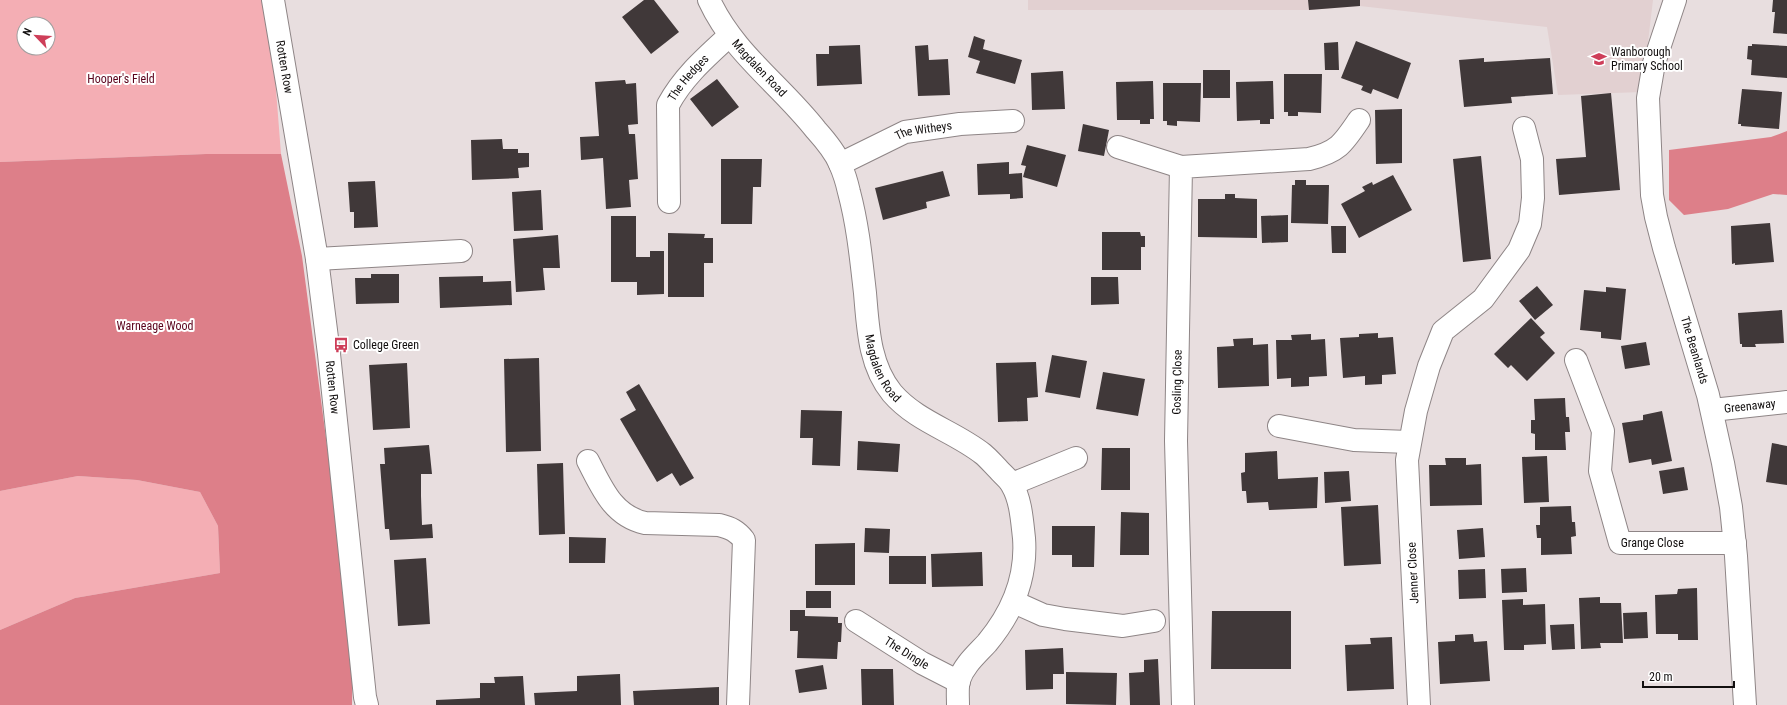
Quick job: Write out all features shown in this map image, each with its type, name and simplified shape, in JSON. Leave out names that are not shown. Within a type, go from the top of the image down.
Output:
[{"type":"street","name":"Rotten Row","points":[[273,0],[317,259],[329,354],[367,705]]},
{"type":"street","name":"Magdalen Road","points":[[709,0],[729,36],[754,65],[808,120],[826,142],[840,164],[859,237],[869,338],[879,372],[888,387],[898,400],[923,419],[982,453],[1012,484],[1020,509],[1024,539],[1024,560],[1021,582],[1014,602],[992,637],[962,672],[959,682],[958,705]]},
{"type":"street","name":"The Beanlands","points":[[1675,0],[1654,63],[1648,98],[1652,195],[1662,240],[1712,410],[1731,507],[1735,544],[1745,705]]},
{"type":"street","name":"The Hedges","points":[[669,202],[668,105],[675,91],[685,79],[729,36]]},
{"type":"street","points":[[1118,147],[1181,167],[1309,159],[1326,155],[1338,148],[1359,120]]},
{"type":"street","name":"The Witheys","points":[[840,164],[905,132],[960,124],[1013,121]]},
{"type":"street","name":"Jenner Close","points":[[1419,705],[1407,460],[1409,442],[1429,366],[1443,331],[1487,293],[1519,250],[1530,224],[1534,198],[1533,166],[1524,128]]},
{"type":"street","name":"Gosling Close","points":[[1181,167],[1176,441],[1183,705]]},
{"type":"street","points":[[317,259],[461,251]]},
{"type":"street","name":"Grange Close","points":[[1576,360],[1603,431],[1600,471],[1620,543],[1735,544]]},
{"type":"street","name":"Greenaway","points":[[1712,410],[1787,402]]},
{"type":"street","points":[[1279,426],[1354,440],[1409,442]]},
{"type":"street","points":[[1012,484],[1076,458]]},
{"type":"street","points":[[588,461],[611,502],[622,514],[635,521],[645,523],[720,525],[731,528],[739,533],[744,540],[738,705]]},
{"type":"street","points":[[1014,602],[1043,615],[1065,619],[1123,626],[1154,621]]},
{"type":"street","name":"The Dingle","points":[[856,621],[922,663],[959,682]]},
{"type":"shaded area","name":"Wanborough Primary School","points":[[1028,0],[1653,0],[1642,92],[1558,95],[1547,27],[1360,6],[1309,10],[1028,10]]},
{"type":"green space","name":"Hooper's Field","points":[[0,0],[269,0],[281,154],[206,154],[0,162]]},
{"type":"green space","points":[[1787,131],[1787,195],[1773,194],[1728,209],[1684,215],[1669,200],[1669,150],[1771,137]]},
{"type":"green space","name":"Warneage Wood","points":[[206,154],[281,154],[302,256],[353,643],[352,705],[0,705],[0,630],[75,598],[220,573],[218,526],[200,492],[137,480],[78,476],[0,491],[0,162]]},
{"type":"green space","points":[[78,476],[137,480],[200,492],[218,526],[220,573],[75,598],[0,630],[0,491]]},
{"type":"building","points":[[644,0],[654,0],[679,32],[651,54],[622,17]]},
{"type":"building","points":[[1308,0],[1360,0],[1360,6],[1309,10]]},
{"type":"building","points":[[1773,0],[1787,0],[1787,34],[1773,33],[1775,12],[1772,12]]},
{"type":"building","points":[[974,36],[985,40],[983,49],[1022,60],[1015,84],[976,73],[980,61],[968,57]]},
{"type":"building","points":[[1356,41],[1411,63],[1398,99],[1373,89],[1371,94],[1361,90],[1363,86],[1341,78]]},
{"type":"building","points":[[1338,42],[1339,70],[1325,70],[1324,43]]},
{"type":"building","points":[[1752,44],[1787,46],[1787,78],[1751,75],[1752,60],[1747,59],[1748,46],[1752,46]]},
{"type":"building","points":[[860,45],[862,84],[817,86],[816,54],[829,54],[829,46]]},
{"type":"building","points":[[928,45],[929,60],[948,59],[950,95],[918,96],[915,46]]},
{"type":"building","points":[[1484,58],[1484,62],[1550,58],[1553,94],[1511,97],[1512,103],[1464,107],[1459,60]]},
{"type":"building","points":[[1203,70],[1230,70],[1230,98],[1203,98]]},
{"type":"building","points":[[1063,71],[1065,109],[1032,110],[1031,73]]},
{"type":"building","points":[[1284,74],[1322,74],[1321,113],[1298,112],[1298,116],[1288,116],[1288,112],[1284,112]]},
{"type":"building","points":[[717,79],[739,107],[712,127],[690,99]]},
{"type":"building","points":[[625,80],[626,84],[636,83],[638,124],[628,125],[629,134],[635,134],[638,179],[629,180],[631,207],[606,209],[603,158],[581,160],[580,137],[599,136],[595,82]]},
{"type":"building","points":[[1153,81],[1154,119],[1150,119],[1150,124],[1140,124],[1140,120],[1117,120],[1116,82]]},
{"type":"building","points":[[1273,81],[1274,119],[1270,119],[1270,124],[1260,124],[1260,120],[1237,121],[1236,82]]},
{"type":"building","points":[[1163,83],[1201,83],[1200,122],[1177,121],[1177,126],[1167,125],[1167,121],[1163,121]]},
{"type":"building","points":[[1742,89],[1782,92],[1779,129],[1741,126],[1741,124],[1738,124]]},
{"type":"building","points":[[1611,93],[1620,190],[1559,195],[1556,159],[1586,157],[1581,96]]},
{"type":"building","points":[[1402,109],[1402,163],[1376,164],[1375,110]]},
{"type":"building","points":[[1083,124],[1109,130],[1104,156],[1078,151]]},
{"type":"building","points":[[502,139],[503,149],[518,149],[518,153],[529,153],[529,167],[518,168],[519,178],[472,180],[471,140]]},
{"type":"building","points":[[1027,145],[1066,155],[1057,187],[1023,177],[1026,166],[1021,165]]},
{"type":"building","points":[[1481,156],[1491,259],[1463,262],[1453,159]]},
{"type":"building","points":[[721,159],[762,159],[761,187],[753,187],[752,224],[721,224]]},
{"type":"building","points":[[1009,162],[1009,174],[1022,173],[1023,198],[1010,199],[1010,194],[978,195],[977,164]]},
{"type":"building","points":[[943,171],[950,196],[926,202],[927,208],[883,220],[875,188]]},
{"type":"building","points":[[1393,175],[1412,210],[1359,238],[1341,204],[1365,191],[1362,187],[1372,182],[1373,185]]},
{"type":"building","points":[[1295,180],[1306,180],[1306,185],[1329,185],[1328,224],[1291,223],[1292,185],[1295,185]]},
{"type":"building","points":[[375,181],[378,227],[354,228],[354,212],[350,212],[348,182]]},
{"type":"building","points":[[541,190],[543,230],[514,231],[512,192]]},
{"type":"building","points":[[1225,194],[1235,194],[1235,198],[1257,199],[1257,238],[1198,237],[1198,199],[1225,199]]},
{"type":"building","points":[[1288,215],[1288,242],[1262,243],[1261,216]]},
{"type":"building","points":[[611,216],[636,216],[636,257],[650,257],[650,251],[664,251],[664,294],[637,295],[637,282],[611,282]]},
{"type":"building","points":[[1770,223],[1774,262],[1732,264],[1731,226]]},
{"type":"building","points":[[1331,226],[1346,226],[1346,253],[1332,253]]},
{"type":"building","points":[[1102,232],[1140,232],[1141,236],[1145,236],[1145,247],[1141,247],[1141,270],[1102,270]]},
{"type":"building","points":[[668,233],[705,234],[704,238],[713,238],[713,263],[704,263],[704,297],[668,297]]},
{"type":"building","points":[[558,235],[560,268],[543,268],[545,290],[516,292],[513,239]]},
{"type":"building","points":[[371,274],[399,274],[399,303],[356,304],[355,278],[371,278]]},
{"type":"building","points":[[483,276],[483,282],[511,281],[512,305],[440,308],[439,277]]},
{"type":"building","points":[[1091,277],[1118,277],[1119,304],[1091,305]]},
{"type":"building","points":[[1537,286],[1553,305],[1535,320],[1519,301]]},
{"type":"building","points":[[1606,287],[1626,289],[1621,340],[1601,338],[1601,332],[1580,330],[1584,290],[1606,292]]},
{"type":"building","points":[[1782,310],[1784,343],[1755,344],[1756,347],[1742,347],[1742,344],[1740,344],[1738,313]]},
{"type":"building","points":[[1531,318],[1545,333],[1540,337],[1555,353],[1527,381],[1511,365],[1508,368],[1494,354]]},
{"type":"building","points":[[1378,333],[1378,338],[1393,337],[1396,374],[1382,375],[1382,384],[1365,385],[1365,376],[1343,378],[1340,338],[1359,337],[1359,334]]},
{"type":"building","points":[[1311,334],[1311,340],[1325,339],[1327,376],[1309,377],[1309,386],[1291,387],[1291,378],[1277,379],[1276,340],[1292,340],[1291,335]]},
{"type":"building","points":[[1253,338],[1253,345],[1268,344],[1269,386],[1218,388],[1217,347],[1234,346],[1233,339]]},
{"type":"building","points":[[1646,342],[1650,365],[1625,369],[1621,346]]},
{"type":"building","points":[[1052,355],[1087,361],[1080,398],[1045,392]]},
{"type":"building","points":[[539,358],[541,451],[506,452],[504,359]]},
{"type":"building","points":[[1036,362],[1038,397],[1027,398],[1028,421],[998,422],[996,363]]},
{"type":"building","points":[[407,363],[410,428],[373,430],[369,365]]},
{"type":"building","points":[[1103,372],[1145,379],[1138,416],[1096,409]]},
{"type":"building","points":[[639,384],[694,478],[680,486],[672,473],[657,482],[620,419],[636,410],[626,392]]},
{"type":"building","points":[[1565,398],[1566,417],[1569,417],[1570,432],[1565,432],[1566,450],[1535,450],[1535,434],[1531,433],[1531,420],[1535,420],[1534,399]]},
{"type":"building","points":[[801,410],[842,411],[840,466],[812,465],[813,438],[800,438]]},
{"type":"building","points":[[1662,411],[1672,461],[1652,465],[1651,459],[1629,463],[1622,423],[1643,420],[1643,415]]},
{"type":"building","points":[[858,441],[900,444],[898,472],[857,470]]},
{"type":"building","points":[[1772,443],[1787,446],[1787,485],[1766,482]]},
{"type":"building","points":[[429,445],[432,474],[421,474],[422,525],[432,524],[433,538],[390,540],[389,529],[385,529],[380,464],[385,464],[384,448]]},
{"type":"building","points":[[1102,448],[1130,448],[1130,490],[1101,490]]},
{"type":"building","points":[[1277,451],[1278,479],[1318,477],[1317,508],[1269,510],[1268,502],[1247,503],[1246,491],[1242,491],[1241,473],[1245,472],[1245,453]]},
{"type":"building","points":[[1547,456],[1549,502],[1524,503],[1522,457]]},
{"type":"building","points":[[1445,458],[1466,458],[1466,465],[1481,464],[1482,505],[1430,506],[1429,465],[1446,465]]},
{"type":"building","points":[[563,463],[565,534],[539,535],[537,464]]},
{"type":"building","points":[[1684,467],[1688,490],[1663,494],[1659,471]]},
{"type":"building","points":[[1349,471],[1351,501],[1325,503],[1324,472]]},
{"type":"building","points":[[1378,505],[1381,564],[1344,566],[1341,507]]},
{"type":"building","points":[[1571,506],[1572,522],[1575,522],[1576,536],[1571,537],[1572,554],[1541,555],[1541,538],[1537,538],[1536,525],[1540,525],[1540,507]]},
{"type":"building","points":[[1121,512],[1149,513],[1149,555],[1120,555]]},
{"type":"building","points":[[1052,526],[1095,526],[1094,567],[1072,567],[1072,555],[1052,555]]},
{"type":"building","points":[[865,528],[890,529],[889,553],[864,552]]},
{"type":"building","points":[[1483,528],[1485,557],[1459,559],[1457,530]]},
{"type":"building","points":[[569,537],[606,538],[605,563],[569,563]]},
{"type":"building","points":[[855,543],[855,585],[815,585],[815,544]]},
{"type":"building","points":[[982,552],[983,586],[932,587],[931,554]]},
{"type":"building","points":[[889,556],[926,556],[926,584],[889,584]]},
{"type":"building","points":[[426,558],[430,624],[398,626],[394,560]]},
{"type":"building","points":[[1526,568],[1527,592],[1502,593],[1501,569]]},
{"type":"building","points":[[1485,569],[1486,598],[1459,599],[1458,570]]},
{"type":"building","points":[[1697,588],[1698,640],[1678,640],[1678,634],[1656,634],[1655,595],[1677,594],[1678,589]]},
{"type":"building","points":[[806,591],[831,591],[831,608],[806,608]]},
{"type":"building","points":[[1600,597],[1600,603],[1621,603],[1623,643],[1600,643],[1601,648],[1581,649],[1579,598]]},
{"type":"building","points":[[1523,599],[1523,605],[1545,604],[1546,644],[1524,645],[1524,650],[1504,650],[1502,600]]},
{"type":"building","points":[[790,610],[805,610],[805,616],[838,617],[838,623],[842,623],[841,642],[838,642],[837,659],[797,658],[798,631],[790,631]]},
{"type":"building","points":[[1212,611],[1291,611],[1291,669],[1211,669]]},
{"type":"building","points":[[1647,612],[1648,638],[1624,639],[1623,613]]},
{"type":"building","points":[[1574,624],[1575,649],[1552,650],[1550,625]]},
{"type":"building","points":[[1473,634],[1474,642],[1487,641],[1490,681],[1440,684],[1438,642],[1455,641],[1455,635]]},
{"type":"building","points":[[1392,637],[1394,689],[1347,691],[1345,645],[1371,644],[1370,638]]},
{"type":"building","points":[[1063,648],[1064,674],[1053,674],[1053,689],[1026,690],[1025,650]]},
{"type":"building","points":[[1158,659],[1160,705],[1130,705],[1129,673],[1144,672],[1144,660]]},
{"type":"building","points":[[823,665],[827,689],[799,693],[795,670]]},
{"type":"building","points":[[861,669],[893,669],[894,705],[862,705]]},
{"type":"building","points":[[1066,672],[1117,673],[1116,705],[1066,704]]},
{"type":"building","points":[[620,674],[621,705],[535,705],[534,693],[577,691],[577,676]]},
{"type":"building","points":[[523,676],[525,705],[436,705],[436,700],[480,698],[480,683],[495,683],[494,677]]},
{"type":"building","points":[[719,687],[719,705],[634,705],[633,691]]},
{"type":"place","name":"Wanborough Primary School","points":[[1599,59]]},
{"type":"place","name":"College Green","points":[[341,345]]}]
